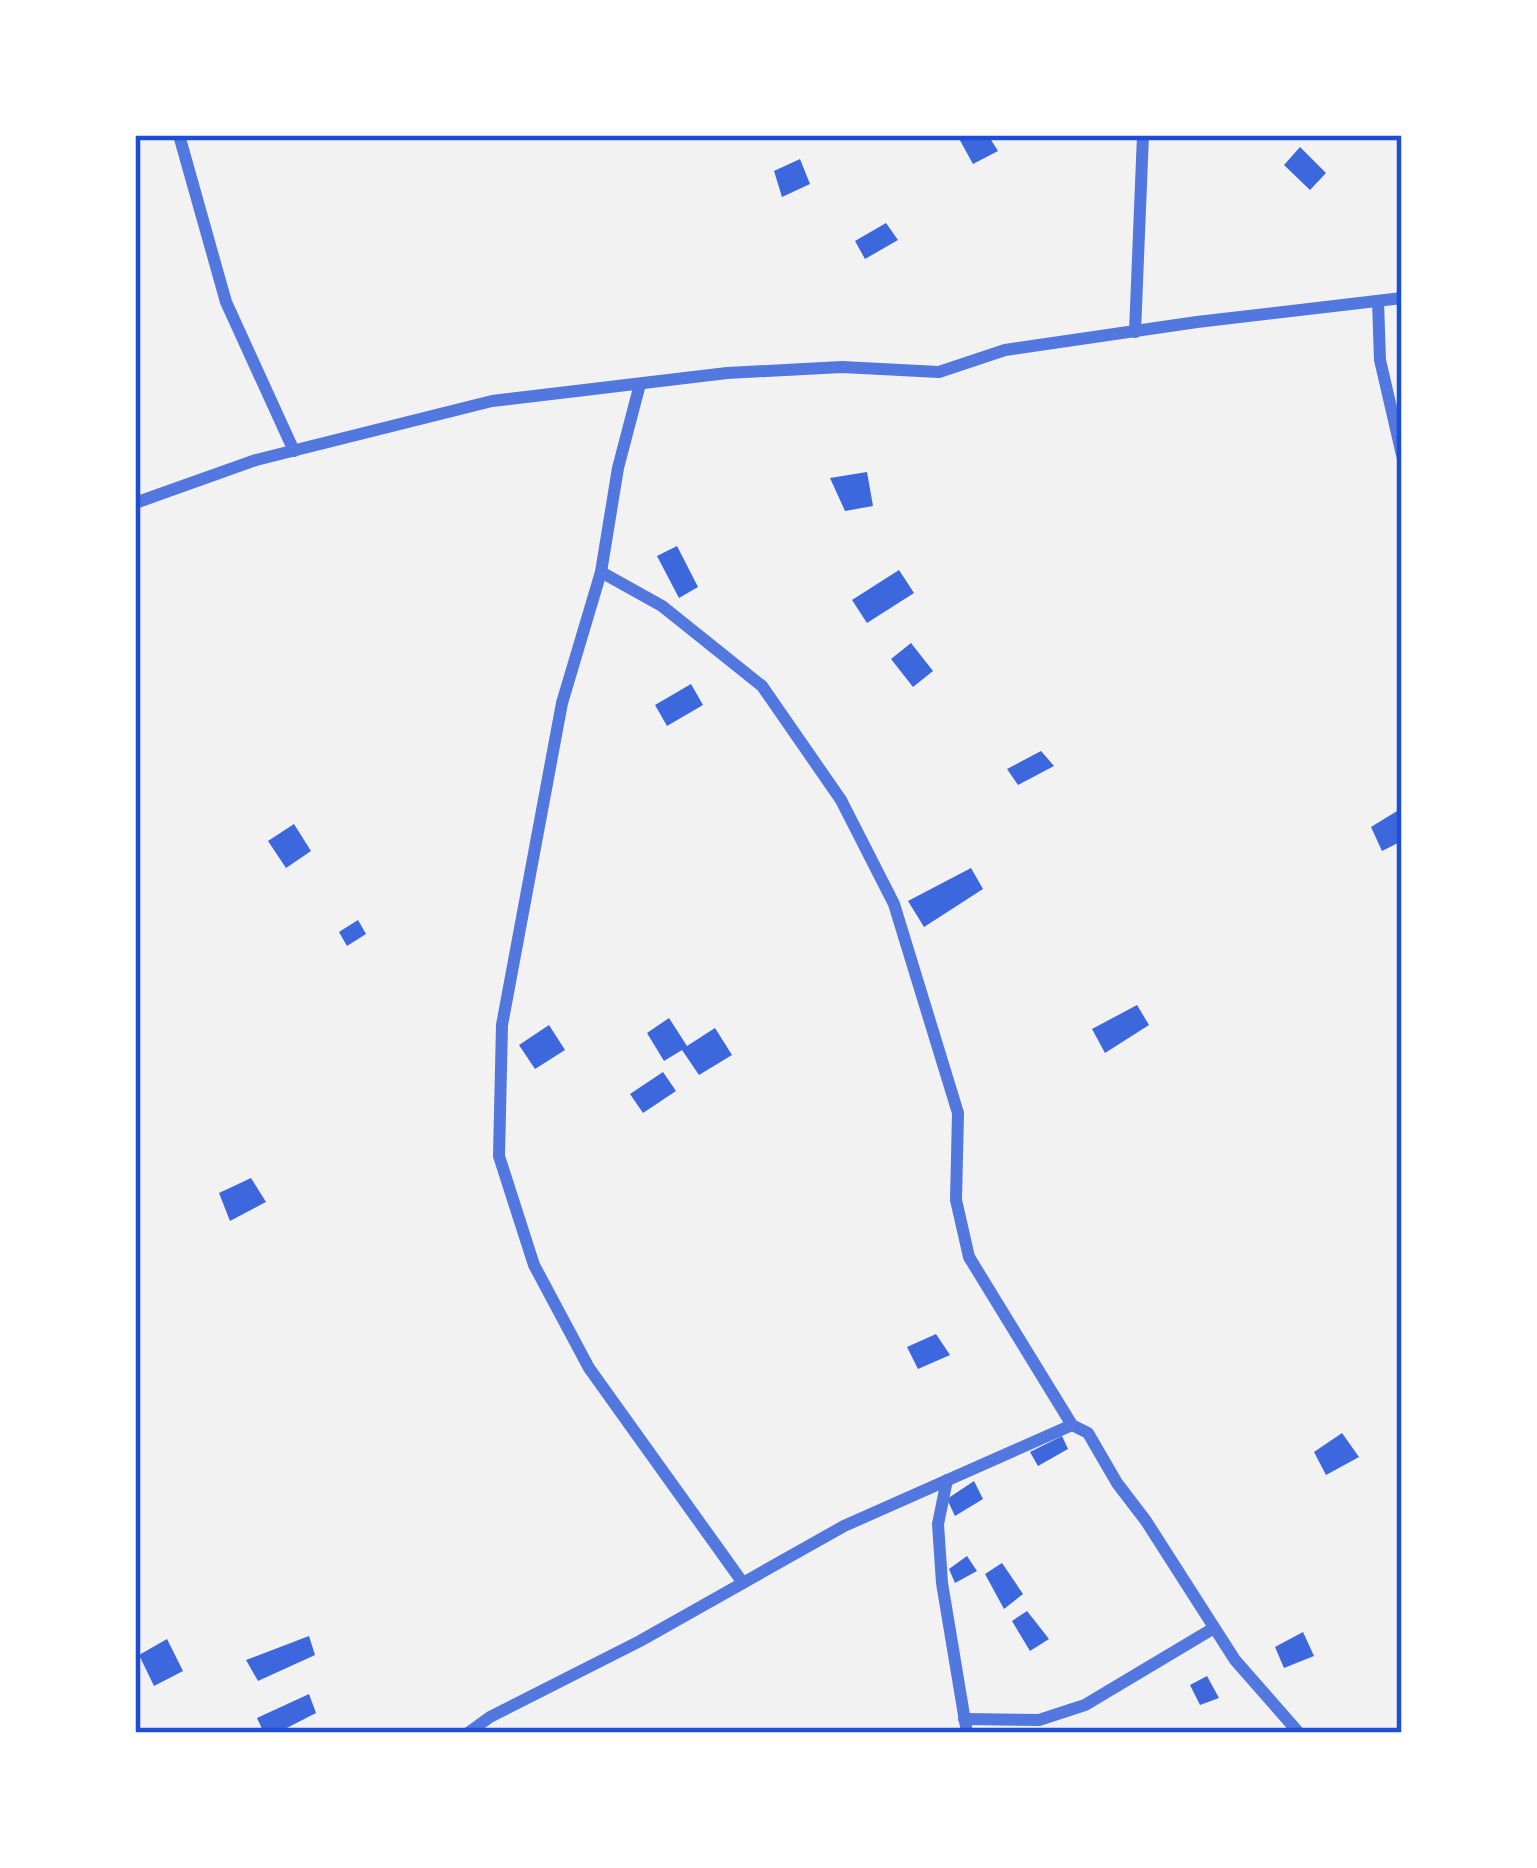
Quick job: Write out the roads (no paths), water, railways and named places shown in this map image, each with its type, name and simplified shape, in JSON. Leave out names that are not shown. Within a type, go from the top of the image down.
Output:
[{"type":"street","points":[[179,135],[226,302],[294,451]]},
{"type":"street","points":[[1135,332],[1143,135]]},
{"type":"street","points":[[135,503],[256,460],[492,401],[727,373],[842,367],[939,372],[1005,350],[1402,298]]},
{"type":"street","points":[[1378,301],[1380,360],[1402,455]]},
{"type":"street","points":[[640,384],[601,572],[562,703],[502,1025],[500,1156],[534,1265],[589,1368],[743,1583]]},
{"type":"street","points":[[601,572],[662,606],[762,686],[841,800],[894,904],[958,1113],[956,1200],[969,1257],[1072,1425],[1088,1433],[1235,1660],[1299,1733]]},
{"type":"street","points":[[468,1733],[844,1526],[1072,1425]]},
{"type":"street","points":[[947,1480],[938,1524],[945,1604],[966,1726],[1039,1720],[1085,1705],[1214,1628]]}]
